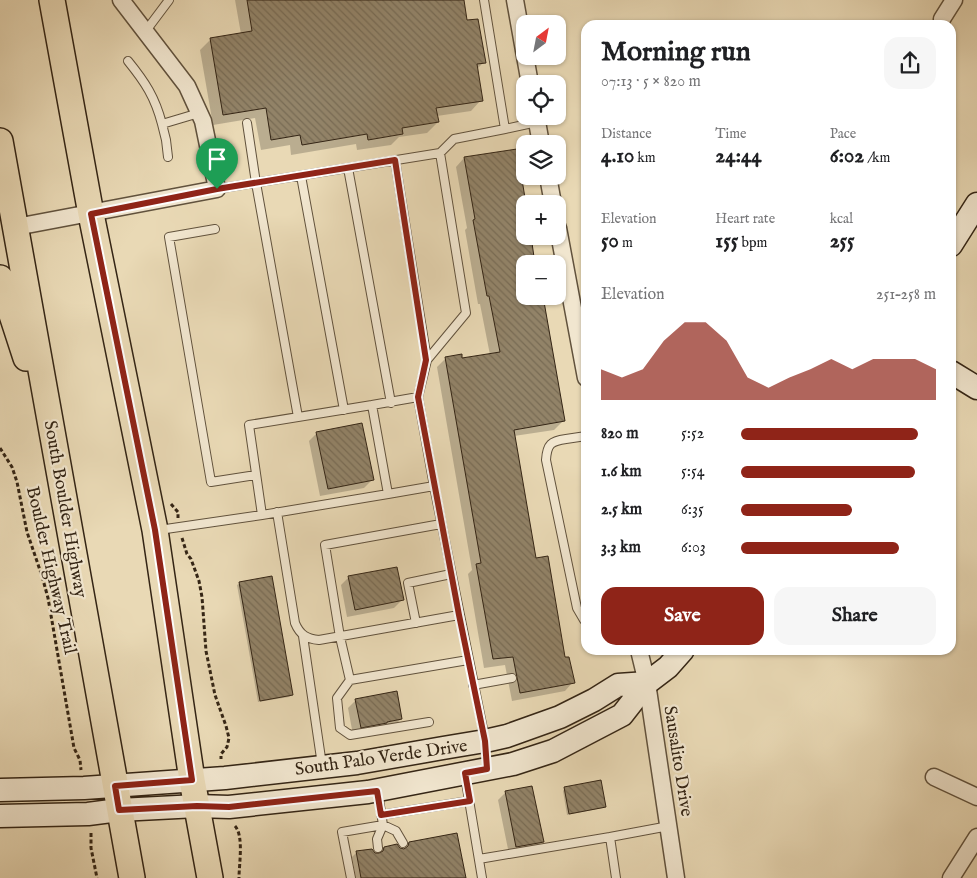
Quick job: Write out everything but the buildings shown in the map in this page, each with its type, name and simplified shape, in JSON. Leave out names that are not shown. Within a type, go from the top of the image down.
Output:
[{"type":"main road","points":[[52,0],[91,214],[167,528],[192,780],[210,878]]},
{"type":"main road","name":"South Boulder Highway","points":[[0,141],[132,878]]},
{"type":"main road","points":[[0,278],[26,359],[50,420]]},
{"type":"street","points":[[16,227],[217,189],[203,121],[187,86],[121,0]]},
{"type":"street","points":[[515,0],[518,15]]},
{"type":"street","points":[[942,19],[954,0]]},
{"type":"street","points":[[956,237],[977,204]]},
{"type":"street","points":[[561,245],[581,351]]},
{"type":"street","points":[[956,375],[977,388]]},
{"type":"street","name":"Sausalito Drive","points":[[640,655],[647,683],[676,878]]},
{"type":"street","points":[[647,683],[668,668],[679,655]]},
{"type":"street","name":"South Palo Verde Drive","points":[[0,790],[84,788],[225,778],[357,763],[507,736],[560,717],[594,700],[618,685],[647,683]]},
{"type":"street","name":"South Palo Verde Drive","points":[[0,816],[88,814],[119,810],[197,806],[229,807],[377,791],[513,764],[553,751],[622,715],[647,683]]},
{"type":"street","points":[[485,741],[487,769]]},
{"type":"street","points":[[934,777],[977,797]]},
{"type":"street","points":[[951,878],[977,837]]},
{"type":"lane","points":[[146,32],[169,0]]},
{"type":"lane","points":[[484,0],[505,129]]},
{"type":"lane","points":[[128,61],[147,86],[158,110],[166,140],[168,157]]},
{"type":"lane","points":[[162,124],[199,114]]},
{"type":"lane","points":[[247,123],[298,417]]},
{"type":"lane","points":[[217,189],[440,153],[454,139],[517,125]]},
{"type":"lane","points":[[426,360],[466,313],[440,153]]},
{"type":"lane","points":[[395,160],[426,360],[418,397],[485,741]]},
{"type":"lane","points":[[348,168],[391,403]]},
{"type":"lane","points":[[301,176],[344,410]]},
{"type":"lane","points":[[215,229],[169,237],[170,247],[211,482],[256,475]]},
{"type":"lane","points":[[262,515],[249,425],[391,403],[418,397]]},
{"type":"lane","points":[[372,405],[388,494]]},
{"type":"lane","points":[[581,437],[554,441],[547,452],[546,460],[577,608],[581,615]]},
{"type":"lane","points":[[167,528],[262,515],[434,486]]},
{"type":"lane","points":[[277,512],[295,623],[303,636],[310,640],[340,637],[459,615]]},
{"type":"lane","points":[[350,680],[340,637],[325,544],[442,524]]},
{"type":"lane","points":[[416,623],[408,583],[451,574]]},
{"type":"lane","points":[[303,636],[322,767]]},
{"type":"lane","points":[[429,722],[350,736],[340,728],[338,698],[350,680],[468,660]]},
{"type":"lane","points":[[473,685],[512,678]]},
{"type":"lane","points":[[465,773],[482,878]]},
{"type":"lane","points":[[377,791],[383,826],[377,838],[378,848]]},
{"type":"lane","points":[[381,815],[470,801]]},
{"type":"lane","points":[[351,878],[342,832],[383,826],[396,831],[403,843]]},
{"type":"lane","points":[[479,859],[669,826]]},
{"type":"lane","points":[[610,837],[616,878]]},
{"type":"path","name":"Boulder Highway Trail","points":[[0,448],[12,467],[17,482],[27,532],[46,591],[74,748],[80,760]]},
{"type":"path","points":[[170,503],[178,512],[167,528],[191,559],[202,597],[206,651],[215,695],[229,738],[227,747],[220,754]]},
{"type":"path","points":[[232,823],[239,830],[239,878]]},
{"type":"path","points":[[92,834],[91,848],[98,878]]},
{"type":"route","points":[[395,160],[426,360],[418,397],[485,741],[487,769],[465,773],[470,801],[381,815],[377,791],[229,807],[197,806],[119,810],[115,786],[192,780],[155,530],[91,214],[217,189],[395,160]]}]
